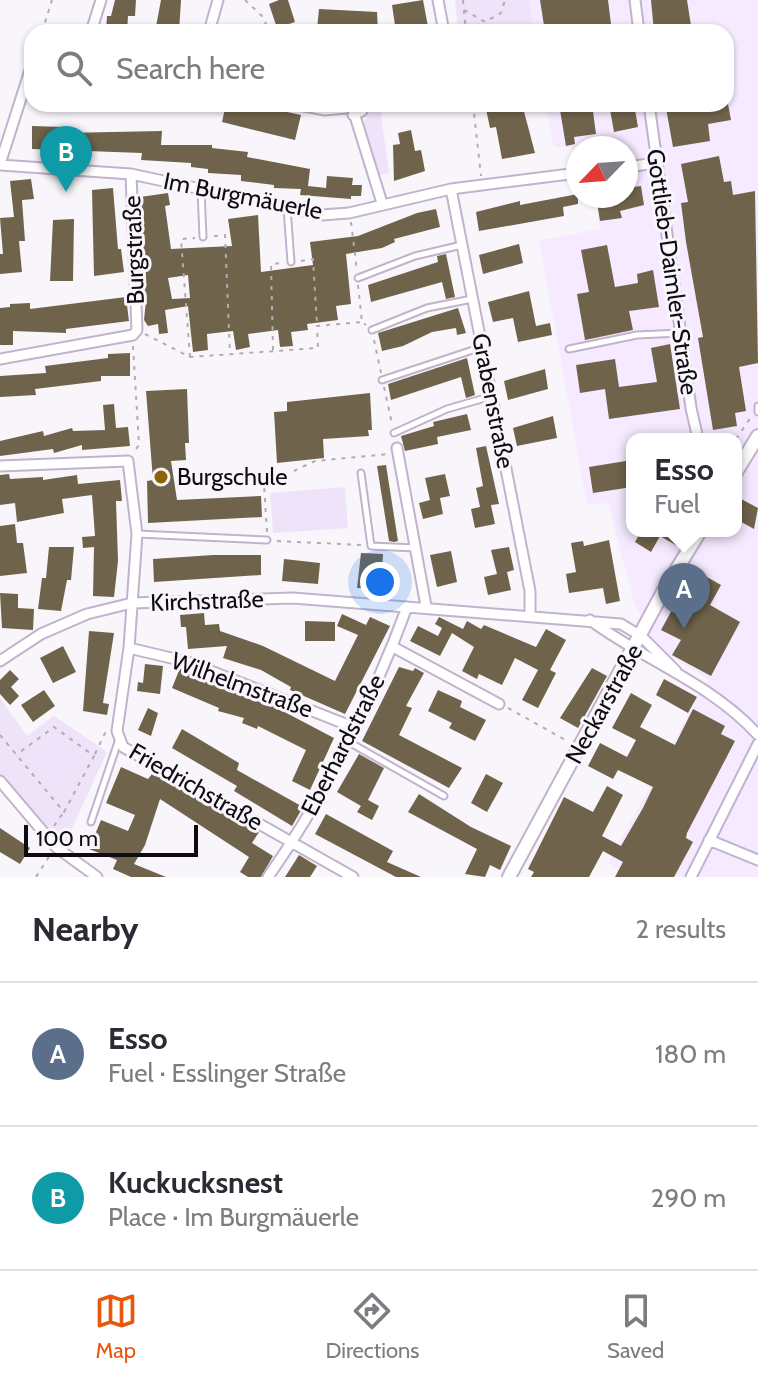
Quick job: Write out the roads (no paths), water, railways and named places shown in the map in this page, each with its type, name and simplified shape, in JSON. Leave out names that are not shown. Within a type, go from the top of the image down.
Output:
[{"type":"main road","points":[[742,462],[758,436]]},
{"type":"main road","name":"Neckarstraße","points":[[509,877],[697,537]]},
{"type":"street","points":[[94,24],[101,0]]},
{"type":"street","points":[[211,24],[218,0]]},
{"type":"street","points":[[438,0],[442,24]]},
{"type":"street","points":[[635,0],[638,24]]},
{"type":"street","points":[[0,164],[24,89]]},
{"type":"street","points":[[351,112],[382,203]]},
{"type":"street","points":[[355,116],[361,112]]},
{"type":"street","name":"Gottlieb-Daimler-Straße","points":[[650,112],[697,433]]},
{"type":"street","points":[[638,165],[657,163]]},
{"type":"street","name":"Im Burgmäuerle","points":[[0,164],[131,174],[322,215],[349,213],[451,189],[566,174]]},
{"type":"street","name":"Burgstraße","points":[[0,359],[135,332],[131,174]]},
{"type":"street","name":"Grabenstraße","points":[[451,189],[530,591],[530,614]]},
{"type":"street","points":[[397,451],[426,606]]},
{"type":"street","name":"Friedrichstraße","points":[[0,466],[128,461],[137,534],[129,648],[117,731],[123,747],[353,877]]},
{"type":"street","name":"Kirchstraße","points":[[0,661],[41,634],[87,614],[132,603],[293,598],[426,606],[587,619],[621,624],[641,636]]},
{"type":"street","name":"Eberhardstraße","points":[[268,877],[293,841],[353,727],[393,647],[407,607]]},
{"type":"street","name":"Kirchstraße","points":[[587,619],[633,650],[676,671]]},
{"type":"street","points":[[641,636],[676,671],[742,717],[758,735]]},
{"type":"street","points":[[393,647],[499,704]]},
{"type":"street","name":"Wilhelmstraße","points":[[129,648],[188,662],[353,727]]},
{"type":"street","points":[[691,877],[758,744]]},
{"type":"street","points":[[0,781],[56,847],[97,877]]},
{"type":"street","points":[[709,840],[758,860]]},
{"type":"lane","points":[[201,189],[203,237]]},
{"type":"lane","points":[[287,207],[291,262]]},
{"type":"lane","points":[[358,278],[415,256],[462,245]]},
{"type":"lane","points":[[372,330],[427,308],[472,299]]},
{"type":"lane","points":[[569,349],[637,335],[681,333]]},
{"type":"lane","points":[[382,380],[482,347]]},
{"type":"lane","points":[[394,433],[447,409],[492,396]]},
{"type":"lane","points":[[361,473],[371,546],[417,548]]},
{"type":"lane","points":[[137,534],[267,540]]},
{"type":"lane","points":[[91,822],[119,738]]},
{"type":"lane","points":[[346,740],[444,796]]},
{"type":"place","name":"Kuckucksnest","points":[[66,192]]},
{"type":"place","name":"Burgschule","points":[[161,477]]},
{"type":"place","name":"Esso","points":[[684,629]]}]
